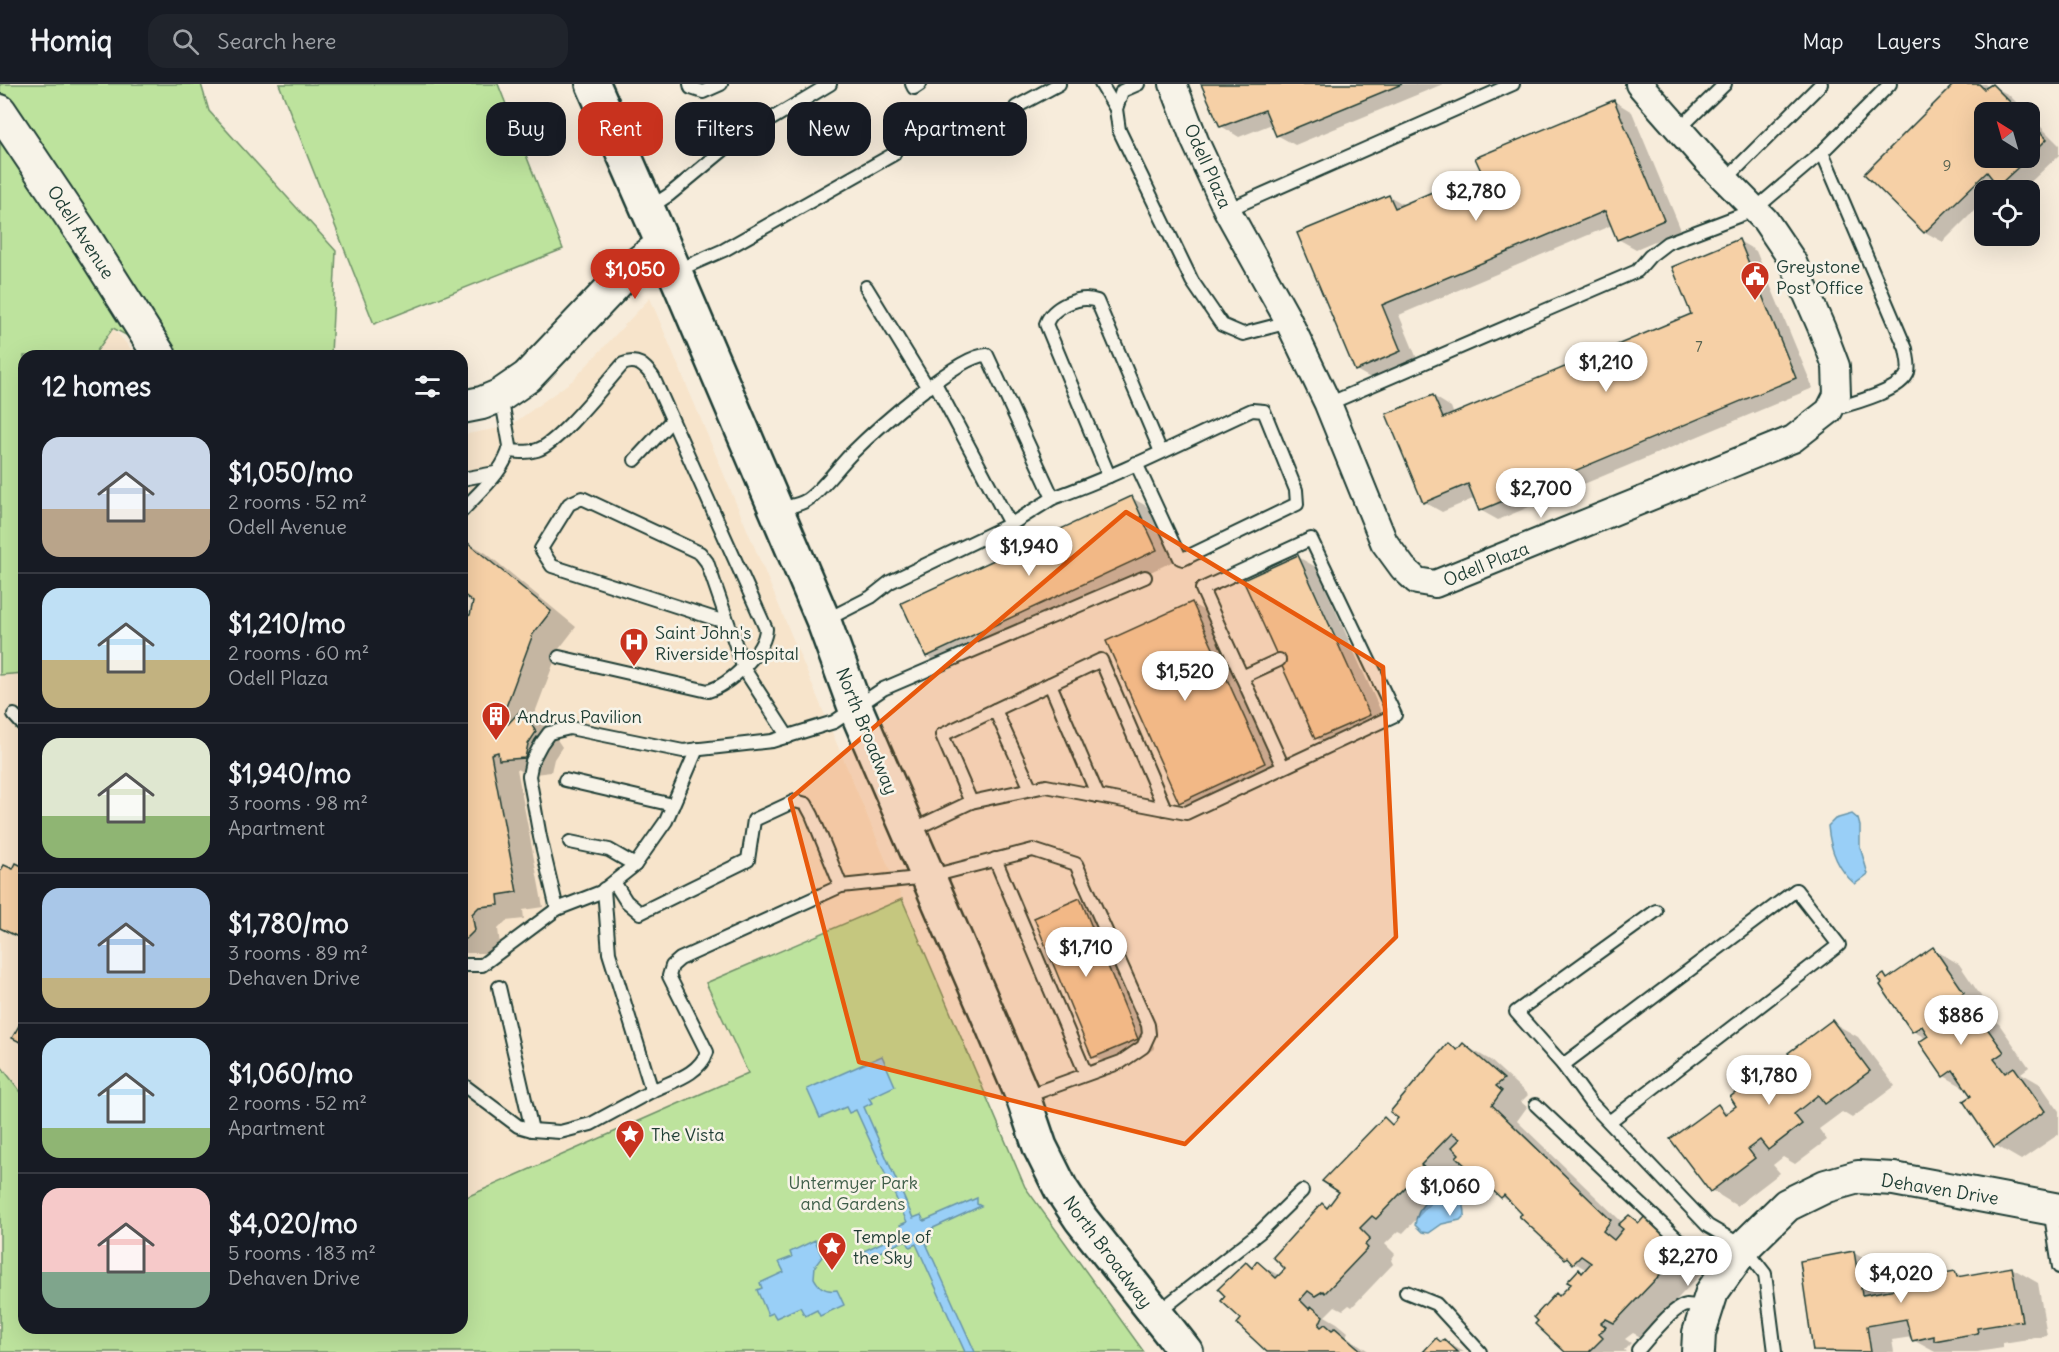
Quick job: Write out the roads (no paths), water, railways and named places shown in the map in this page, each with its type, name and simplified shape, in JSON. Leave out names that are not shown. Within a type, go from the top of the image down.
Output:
[{"type":"main road","name":"North Broadway","points":[[593,84],[824,622],[855,707],[1023,1097],[1040,1148],[1061,1189],[1081,1219],[1186,1352]]},
{"type":"street","name":"Odell Plaza","points":[[1173,84],[1195,141],[1227,210],[1289,322],[1328,404],[1384,542],[1403,568],[1417,581],[1435,585],[1793,439],[1829,411]]},
{"type":"street","points":[[1641,85],[1725,180],[1765,220],[1792,260],[1832,353],[1838,379],[1837,395],[1829,411]]},
{"type":"street","name":"Odell Avenue","points":[[0,111],[84,236],[156,350]]},
{"type":"street","points":[[468,406],[501,395],[527,377],[628,271],[669,258]]},
{"type":"street","name":"Dehaven Drive","points":[[1698,1352],[1699,1334],[1712,1292],[1744,1247],[1787,1205],[1826,1185],[1858,1177],[1894,1179],[2054,1209]]},
{"type":"lane","points":[[690,84],[692,88],[703,92],[721,84]]},
{"type":"lane","points":[[648,209],[669,195],[733,142],[830,84]]},
{"type":"lane","points":[[912,84],[914,88],[920,84]]},
{"type":"lane","points":[[1025,102],[1059,84]]},
{"type":"lane","points":[[1101,84],[1116,109],[1119,130],[1192,281],[1222,325],[1243,334],[1289,322]]},
{"type":"lane","points":[[1116,109],[1122,91],[1138,84]]},
{"type":"lane","points":[[1227,210],[1513,84]]},
{"type":"lane","points":[[1679,129],[1725,84]]},
{"type":"lane","points":[[1725,180],[1821,84]]},
{"type":"lane","points":[[1328,404],[1637,271],[1666,243],[1754,210],[1822,152],[1890,84]]},
{"type":"lane","points":[[1822,152],[1906,348],[1909,371],[1903,382],[1867,399],[1829,411]]},
{"type":"lane","points":[[669,258],[724,250],[890,156]]},
{"type":"lane","points":[[866,287],[931,386],[1010,524]]},
{"type":"lane","points":[[1109,476],[1046,324],[1048,316],[1059,308],[1079,300],[1097,301],[1161,452]]},
{"type":"lane","points":[[776,510],[807,501],[890,418],[931,386],[979,355],[987,355],[1053,498]]},
{"type":"lane","points":[[509,451],[539,450],[557,437],[623,364],[630,361],[645,367],[653,377],[766,628],[766,636],[744,669],[717,689],[708,692],[559,657]]},
{"type":"lane","points":[[468,504],[495,473],[509,451],[501,395]]},
{"type":"lane","points":[[824,622],[871,597],[890,582],[1010,524],[1053,498],[1109,476],[1252,410],[1264,411],[1296,490],[1296,504],[1183,559],[1180,558],[1136,464]]},
{"type":"lane","points":[[635,460],[672,420]]},
{"type":"lane","points":[[468,478],[495,473]]},
{"type":"lane","points":[[728,623],[552,566],[541,549],[569,504],[582,498],[700,553],[707,562],[744,669],[788,737]]},
{"type":"lane","points":[[909,831],[971,802],[1046,786],[1186,813],[1395,715],[1311,539],[1202,589],[1283,767]]},
{"type":"lane","points":[[556,909],[529,776],[532,760],[549,733],[570,728],[683,751],[772,741],[788,737],[834,722],[883,689],[1145,578]]},
{"type":"lane","points":[[971,802],[942,735],[1101,660],[1165,809]]},
{"type":"lane","points":[[1242,677],[1279,660]]},
{"type":"lane","points":[[1050,684],[1098,796]]},
{"type":"lane","points":[[995,710],[1031,789]]},
{"type":"lane","points":[[14,715],[18,719]]},
{"type":"lane","points":[[468,965],[482,965],[556,909],[609,886],[635,866],[666,821],[697,749]]},
{"type":"lane","points":[[565,780],[673,805]]},
{"type":"lane","points":[[609,886],[640,913],[748,860],[754,820],[795,801],[806,804],[812,815],[841,886]]},
{"type":"lane","points":[[570,842],[609,850],[635,866]]},
{"type":"lane","points":[[468,1088],[518,1126],[532,1130],[560,1132],[591,1124],[697,1070],[704,1061],[707,1052],[669,976],[672,966],[680,959],[841,886],[928,878],[1033,850],[1076,864],[1144,1016],[1149,1034],[1143,1047],[1121,1062],[1023,1097]]},
{"type":"lane","points":[[995,859],[1086,1074]]},
{"type":"lane","points":[[609,886],[609,953],[652,1091]]},
{"type":"lane","points":[[1563,1065],[1796,890],[1839,945],[1609,1122]]},
{"type":"lane","points":[[1656,911],[1516,1012],[1609,1122],[1708,1226],[1744,1247],[1765,1274],[1775,1352]]},
{"type":"lane","points":[[499,987],[532,1130]]},
{"type":"lane","points":[[1536,1105],[1683,1244],[1725,1274]]},
{"type":"lane","points":[[1155,1314],[1260,1232],[1302,1191]]},
{"type":"lane","points":[[2054,1209],[2059,1267]]},
{"type":"lane","points":[[1406,1292],[1436,1304],[1480,1352]]},
{"type":"lane","points":[[1638,1350],[1681,1306],[1707,1309]]},
{"type":"water","points":[[1852,814],[1858,819],[1860,826],[1860,847],[1868,874],[1855,884],[1839,865],[1828,826],[1835,819]]},
{"type":"water","points":[[882,1056],[895,1086],[869,1098],[872,1103],[864,1107],[913,1218],[921,1215],[924,1221],[977,1198],[977,1204],[981,1206],[929,1230],[932,1237],[925,1241],[975,1352],[965,1352],[916,1244],[910,1247],[906,1240],[860,1261],[855,1258],[857,1254],[903,1233],[900,1225],[907,1222],[856,1110],[849,1113],[846,1107],[820,1118],[807,1089]]},
{"type":"water","points":[[1446,1191],[1460,1199],[1465,1215],[1460,1220],[1442,1224],[1429,1233],[1422,1232],[1415,1225],[1421,1207],[1434,1195]]},
{"type":"water","points":[[815,1240],[822,1257],[815,1266],[814,1278],[823,1288],[837,1290],[844,1305],[820,1316],[817,1310],[805,1316],[800,1307],[776,1318],[773,1313],[768,1315],[757,1290],[762,1288],[760,1283],[784,1272],[779,1262],[792,1257],[790,1252]]},
{"type":"place","name":"Greystone Post Office","points":[[1755,302]]},
{"type":"place","name":"Saint John's Riverside Hospital","points":[[634,668]]},
{"type":"place","name":"Andrus Pavilion","points":[[496,742]]},
{"type":"place","name":"The Vista","points":[[630,1160]]},
{"type":"place","name":"Temple of the Sky","points":[[832,1272]]},
{"type":"park label","name":"Untermyer Park and Gardens","points":[[853,1192]]}]
